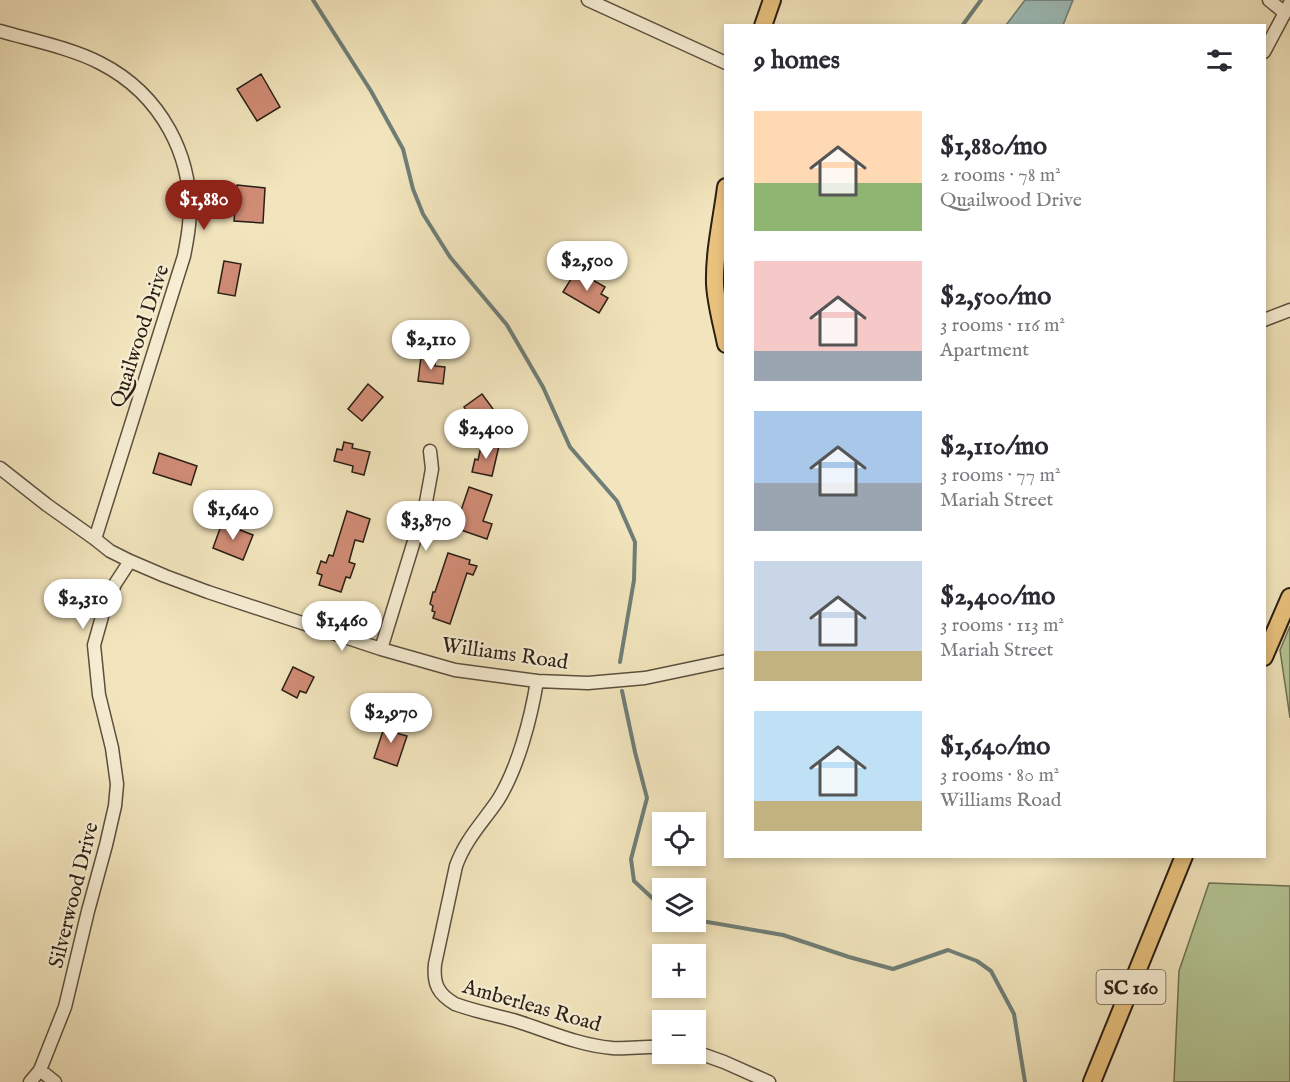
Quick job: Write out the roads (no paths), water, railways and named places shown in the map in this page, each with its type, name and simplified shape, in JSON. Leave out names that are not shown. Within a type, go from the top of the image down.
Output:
[{"type":"main road","points":[[764,24],[772,0]]},
{"type":"main road","points":[[724,203],[715,285],[724,333]]},
{"type":"main road","points":[[1266,652],[1290,597]]},
{"type":"main road","name":"SC 160","points":[[1092,1082],[1183,858]]},
{"type":"street","points":[[588,0],[724,62]]},
{"type":"street","points":[[1266,48],[1288,8],[1269,0]]},
{"type":"street","name":"Quailwood Drive","points":[[0,31],[73,52],[99,62],[122,76],[142,93],[161,115],[179,146],[187,177],[189,224],[184,256],[96,539]]},
{"type":"street","points":[[1266,319],[1290,310]]},
{"type":"street","points":[[381,649],[426,502],[432,469],[430,451]]},
{"type":"street","name":"Williams Road","points":[[0,468],[110,551],[130,561],[208,592],[381,649],[455,670],[537,681],[588,683],[645,678],[724,661]]},
{"type":"street","name":"Silverwood Drive","points":[[30,1082],[40,1070],[65,1007],[115,806],[117,784],[112,748],[99,695],[94,645],[103,613],[115,584],[130,561]]},
{"type":"street","name":"Amberleas Road","points":[[537,681],[533,705],[506,786],[468,839],[456,866],[435,964],[434,977],[437,988],[446,999],[455,1004],[514,1020],[559,1036],[613,1048],[652,1046]]},
{"type":"street","points":[[706,1056],[769,1082]]},
{"type":"street","points":[[40,1070],[56,1082]]},
{"type":"water","points":[[1025,0],[1073,0],[1063,24],[1007,24]]},
{"type":"waterway","points":[[313,0],[371,91],[403,149],[413,189],[423,214],[450,257],[507,325],[543,387],[570,447],[617,501],[635,542],[634,580],[620,662]]},
{"type":"waterway","points":[[963,24],[981,0]]},
{"type":"waterway","points":[[622,691],[647,798],[631,859],[634,881],[652,898]]},
{"type":"waterway","points":[[706,922],[783,935],[893,969],[948,950],[977,961],[991,971],[1014,1014],[1025,1082]]}]
